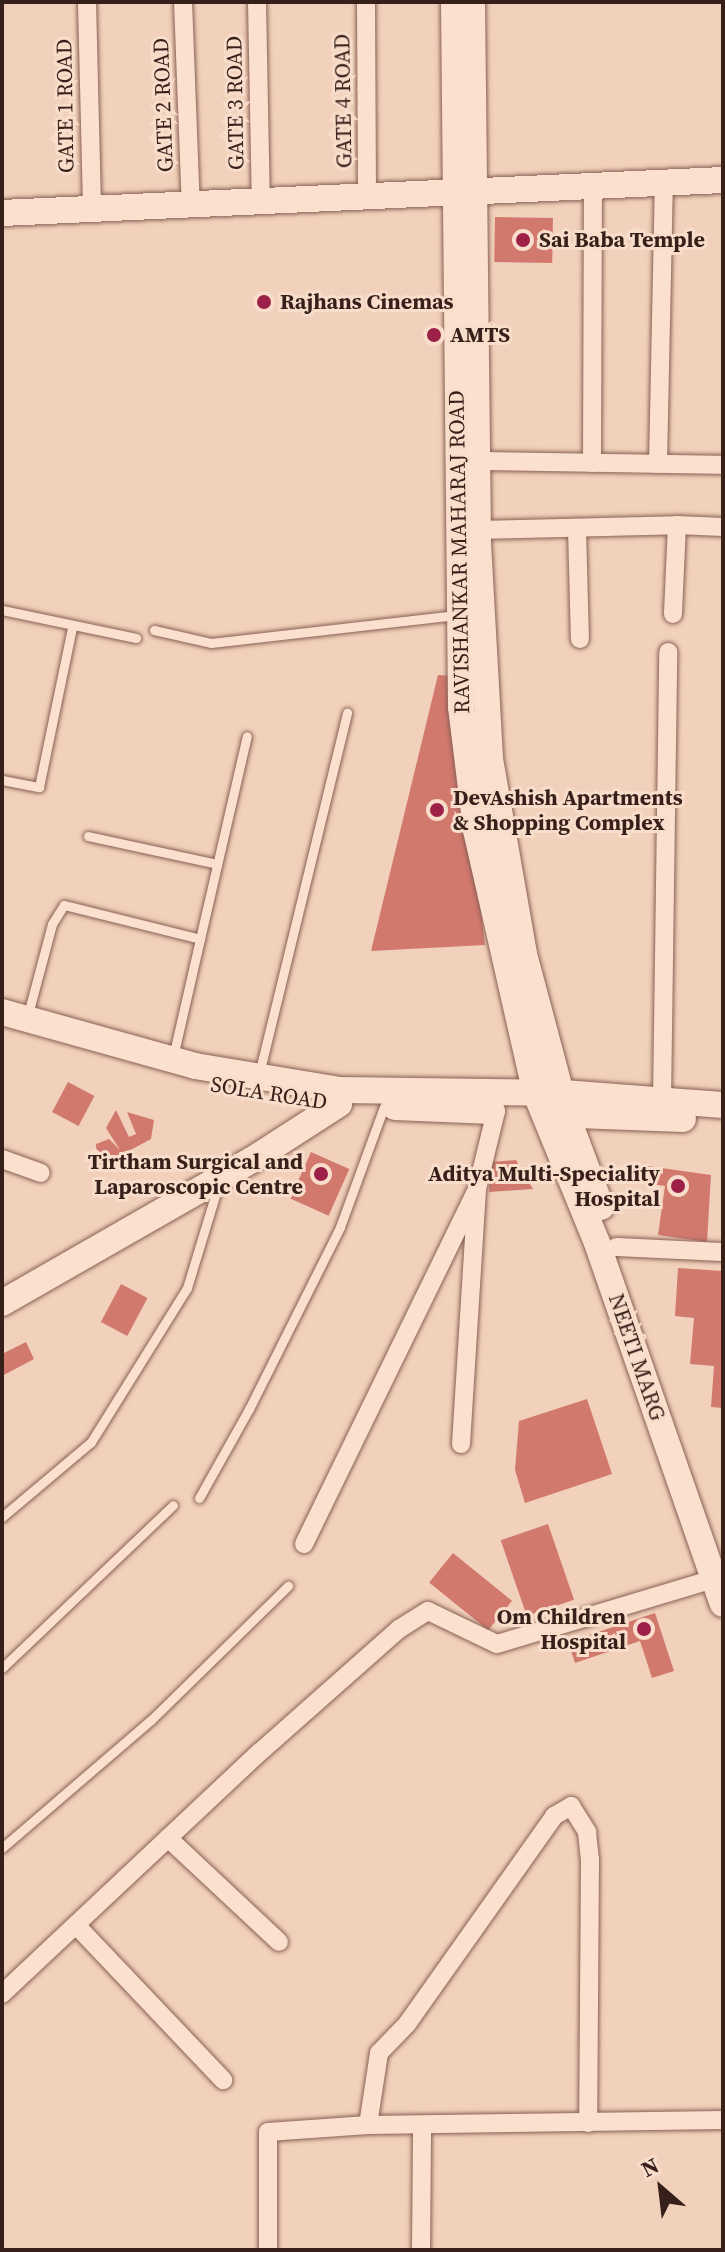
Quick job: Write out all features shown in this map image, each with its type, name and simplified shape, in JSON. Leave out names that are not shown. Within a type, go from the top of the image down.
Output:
[{"type":"main road","name":"RAVISHANKAR MAHARAJ ROAD","points":[[454,2],[490,759],[505,865],[552,1104]]},
{"type":"main road","name":"RAVISHANKAR MAHARAJ ROAD","points":[[472,2],[463,195],[461,707],[476,830],[552,1104]]},
{"type":"main road","points":[[2,213],[463,195],[723,180]]},
{"type":"main road","name":"SOLA ROAD","points":[[14,1015],[173,1060],[384,1107],[496,1111],[552,1104],[723,1121]]},
{"type":"main road","name":"SOLA ROAD","points":[[2,1028],[201,1082],[329,1096],[552,1104],[662,1101],[723,1105]]},
{"type":"main road","points":[[2,1303],[221,1178],[329,1096]]},
{"type":"main road","points":[[2,1288],[329,1096]]},
{"type":"main road","points":[[552,1104],[616,1247],[720,1580]]},
{"type":"main road","name":"NEETI MARG","points":[[552,1104],[597,1243],[720,1580]]},
{"type":"street","name":"GATE 1 ROAD","points":[[87,2],[92,210]]},
{"type":"street","name":"GATE 2 ROAD","points":[[183,2],[191,206]]},
{"type":"street","name":"GATE 3 ROAD","points":[[257,2],[261,203]]},
{"type":"street","name":"GATE 4 ROAD","points":[[366,2],[367,199]]},
{"type":"street","points":[[658,464],[664,184]]},
{"type":"street","points":[[592,463],[593,188]]},
{"type":"street","points":[[477,461],[723,465]]},
{"type":"street","points":[[478,530],[677,525],[723,527]]},
{"type":"street","points":[[673,614],[677,525]]},
{"type":"street","points":[[577,528],[580,639]]},
{"type":"street","points":[[662,1101],[668,652]]},
{"type":"street","points":[[461,1444],[477,1189],[496,1111]]},
{"type":"street","points":[[2,1159],[41,1173]]},
{"type":"street","points":[[304,1544],[477,1189]]},
{"type":"street","points":[[616,1247],[723,1252]]},
{"type":"street","points":[[2,1994],[377,1648],[428,1611],[497,1644],[720,1580]]},
{"type":"street","points":[[368,2125],[379,2053],[407,2024],[554,1816],[571,1806],[587,1832],[590,1859],[588,2123]]},
{"type":"street","points":[[168,1838],[279,1942]]},
{"type":"street","points":[[76,1925],[223,2080]]},
{"type":"street","points":[[268,2250],[268,2132],[368,2125],[723,2120]]},
{"type":"street","points":[[421,2250],[422,2126]]},
{"type":"lane","points":[[2,610],[136,638]]},
{"type":"lane","points":[[154,630],[211,643],[459,615]]},
{"type":"lane","points":[[2,780],[39,787],[72,627]]},
{"type":"lane","points":[[258,1077],[347,713]]},
{"type":"lane","points":[[173,1060],[247,736]]},
{"type":"lane","points":[[88,836],[217,864]]},
{"type":"lane","points":[[14,1015],[52,924],[64,905],[200,939]]},
{"type":"lane","points":[[199,1498],[340,1227],[384,1107]]},
{"type":"lane","points":[[2,1517],[91,1442],[187,1288],[221,1178]]},
{"type":"lane","points":[[2,1668],[173,1505]]},
{"type":"lane","points":[[2,1848],[151,1720],[266,1613],[288,1586]]},
{"type":"building","name":"Sai Baba Temple","points":[[495,217],[553,218],[552,263],[494,262]]},
{"type":"building","name":"DevAshish Apartments & Shopping Complex","points":[[438,675],[454,676],[485,945],[371,951]]},
{"type":"building","points":[[68,1082],[94,1096],[79,1126],[52,1112]]},
{"type":"building","points":[[116,1110],[129,1137],[136,1134],[127,1112],[154,1120],[151,1139],[97,1168],[96,1144],[109,1139],[120,1150],[106,1128]]},
{"type":"building","points":[[311,1152],[349,1169],[329,1216],[290,1199]]},
{"type":"building","points":[[516,1160],[533,1189],[489,1192],[491,1162]]},
{"type":"building","points":[[640,1165],[711,1175],[707,1242],[658,1235],[665,1186],[638,1182]]},
{"type":"building","points":[[678,1268],[723,1271],[723,1408],[711,1407],[714,1366],[690,1364],[694,1318],[675,1316]]},
{"type":"building","points":[[121,1284],[147,1298],[127,1336],[101,1322]]},
{"type":"building","points":[[26,1342],[34,1359],[2,1376],[2,1354]]},
{"type":"building","points":[[587,1399],[612,1474],[525,1503],[515,1470],[519,1421]]},
{"type":"building","points":[[548,1524],[574,1600],[527,1616],[501,1540]]},
{"type":"building","points":[[453,1553],[512,1601],[488,1630],[429,1583]]},
{"type":"building","points":[[655,1613],[674,1671],[652,1678],[640,1641],[575,1663],[568,1642]]},
{"type":"place","name":"Sai Baba Temple","points":[[523,240]]},
{"type":"place","name":"Rajhans Cinemas","points":[[264,302]]},
{"type":"place","name":"AMTS","points":[[434,335]]},
{"type":"place","name":"DevAshish Apartments & Shopping Complex","points":[[437,810]]},
{"type":"place","name":"Tirtham Surgical and Laparoscopic Centre","points":[[321,1174]]},
{"type":"place","name":"Aditya Multi-Speciality Hospital","points":[[678,1186]]},
{"type":"place","name":"Om Children Hospital","points":[[644,1629]]}]
